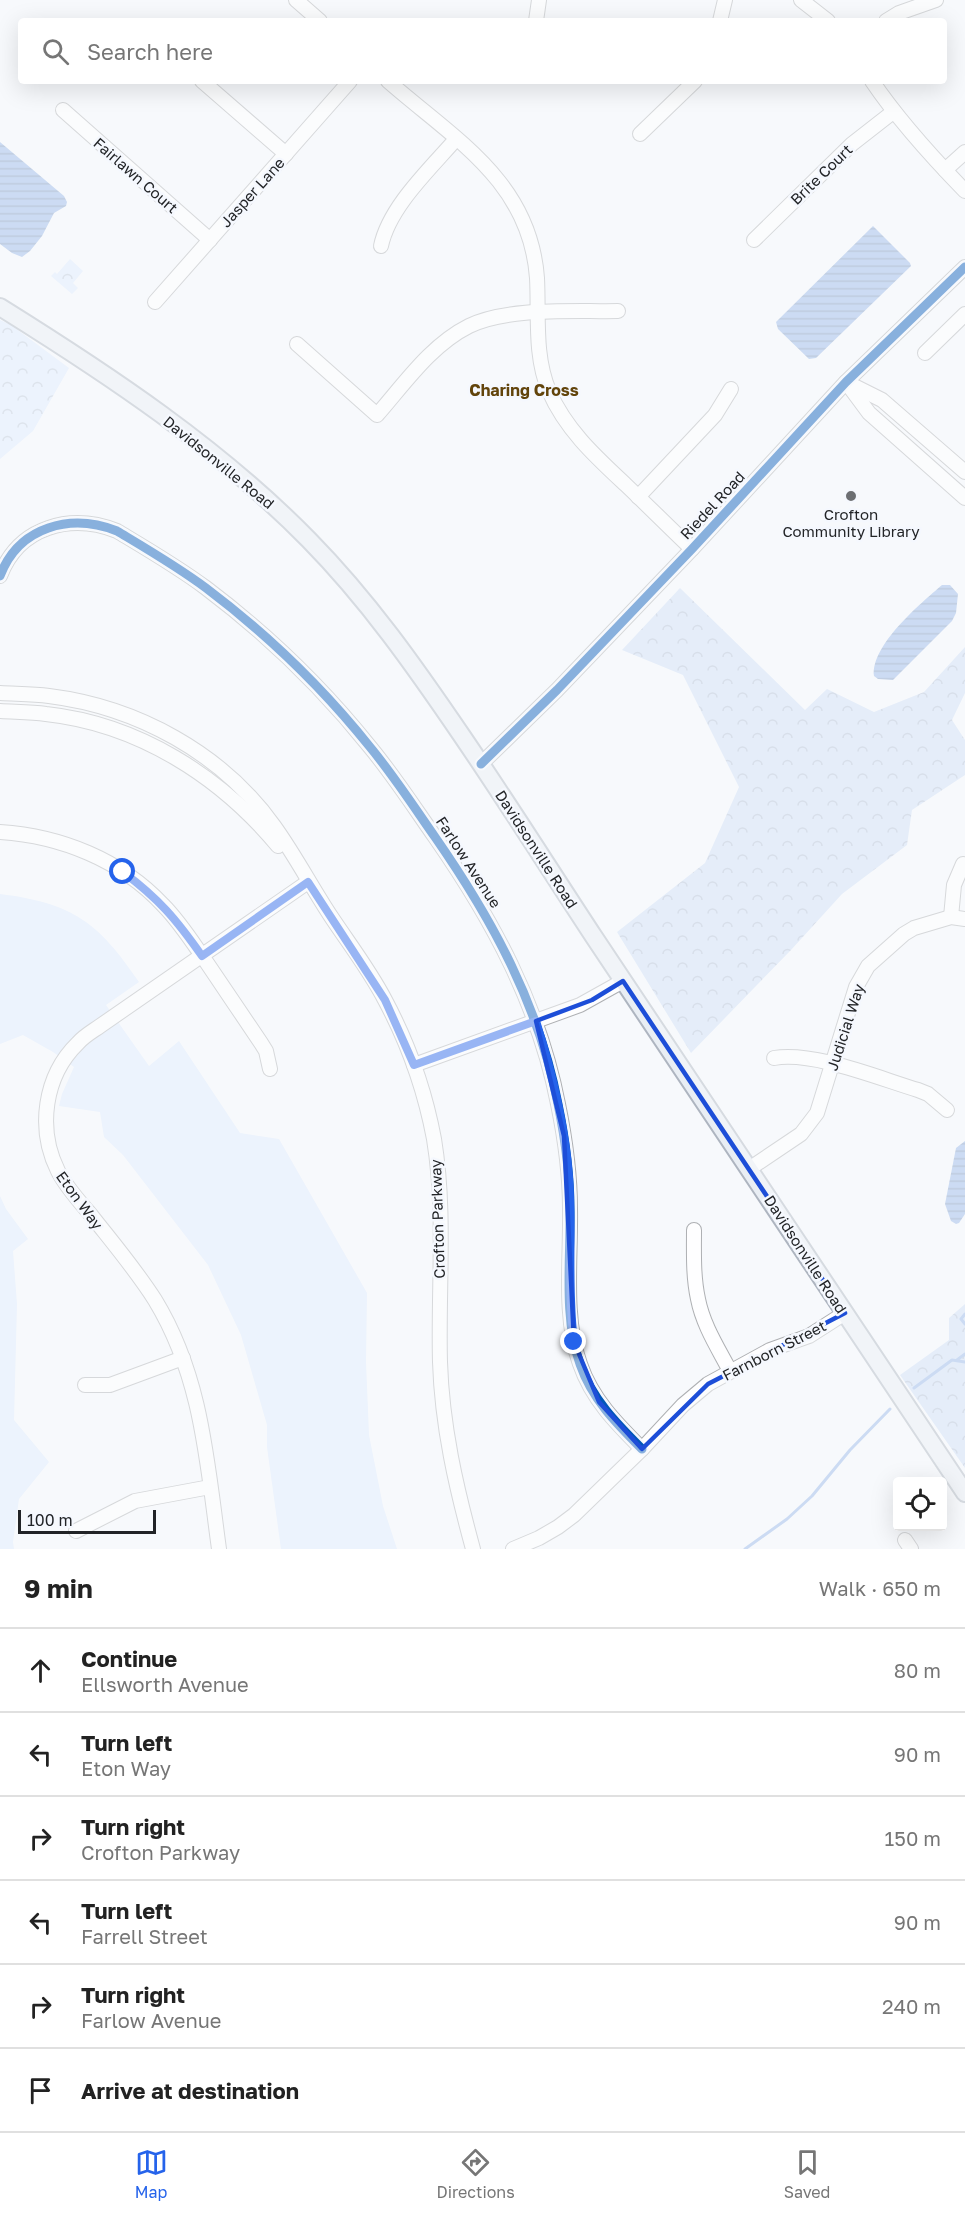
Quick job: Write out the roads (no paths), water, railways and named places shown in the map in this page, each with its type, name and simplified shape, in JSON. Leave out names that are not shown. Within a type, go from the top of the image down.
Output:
[{"type":"main road","name":"Davidsonville Road","points":[[0,307],[138,398],[241,476],[347,580],[380,619],[481,764],[965,1493]]},
{"type":"street","points":[[296,0],[317,18]]},
{"type":"street","points":[[536,18],[539,0]]},
{"type":"street","points":[[721,18],[725,0]]},
{"type":"street","points":[[801,0],[824,18]]},
{"type":"street","points":[[891,18],[936,0]]},
{"type":"street","points":[[205,84],[286,154]]},
{"type":"street","name":"Jasper Lane","points":[[155,302],[347,84]]},
{"type":"street","points":[[392,84],[456,139],[502,183],[521,215],[533,253],[537,277],[539,353],[543,372],[558,410],[586,447],[692,549]]},
{"type":"street","points":[[640,134],[692,84]]},
{"type":"street","points":[[874,84],[916,141],[965,191]]},
{"type":"street","name":"Fairlawn Court","points":[[63,110],[210,240]]},
{"type":"street","name":"Brite Court","points":[[754,240],[858,138],[893,112]]},
{"type":"street","points":[[381,246],[384,232],[393,214],[456,139]]},
{"type":"street","points":[[945,171],[965,152]]},
{"type":"street","name":"Riedel Road","points":[[481,764],[557,690],[692,549],[846,382],[965,267]]},
{"type":"street","points":[[297,344],[377,415],[427,357],[453,336],[485,319],[508,315],[618,311]]},
{"type":"street","points":[[925,353],[965,314]]},
{"type":"street","points":[[846,382],[882,400],[965,472]]},
{"type":"street","points":[[846,382],[869,413],[965,498]]},
{"type":"street","points":[[638,497],[715,415],[731,389]]},
{"type":"street","name":"Farlow Avenue","points":[[0,576],[14,552],[44,529],[68,522],[93,524],[117,531],[173,565],[244,618],[318,687],[393,777],[490,920],[505,948],[536,1021],[549,1062],[564,1136],[570,1187],[570,1314],[579,1364],[599,1402],[613,1421],[642,1449]]},
{"type":"street","name":"Crofton Parkway","points":[[0,693],[49,696],[101,707],[160,729],[217,766],[249,795],[274,826],[385,1000],[414,1065],[427,1110],[438,1174],[440,1363],[444,1413],[449,1453],[473,1549]]},
{"type":"street","name":"Crofton Parkway","points":[[0,711],[46,714],[96,724],[152,745],[180,759],[234,799],[266,831],[308,882]]},
{"type":"street","points":[[0,832],[45,838],[73,846],[123,872],[163,904],[179,923],[261,1043],[270,1069]]},
{"type":"street","points":[[958,918],[954,885],[963,864]]},
{"type":"street","name":"Eton Way","points":[[219,1549],[200,1412],[183,1358],[166,1318],[150,1291],[58,1172],[47,1138],[45,1115],[48,1095],[55,1076],[77,1043],[308,882]]},
{"type":"street","name":"Judicial Way","points":[[749,1169],[801,1134],[810,1124],[823,1099],[856,987],[868,966],[904,934],[925,923],[958,918]]},
{"type":"street","points":[[414,1065],[592,1000],[623,981]]},
{"type":"street","points":[[774,1058],[796,1056],[832,1064],[918,1090],[928,1094],[947,1110]]},
{"type":"street","points":[[694,1230],[694,1274],[698,1302],[705,1322],[730,1371]]},
{"type":"street","name":"Farnborn Street","points":[[513,1549],[558,1527],[591,1500],[683,1405],[708,1384],[770,1350],[809,1336],[845,1313]]},
{"type":"street","points":[[85,1385],[110,1385],[183,1358]]},
{"type":"street","points":[[76,1531],[135,1501],[210,1487]]},
{"type":"water","points":[[0,142],[64,196],[67,202],[66,206],[54,213],[42,236],[22,257],[0,244]]},
{"type":"water","points":[[873,226],[911,266],[816,358],[809,359],[778,329],[776,322]]},
{"type":"water","points":[[942,585],[950,585],[958,594],[956,613],[952,621],[893,680],[878,679],[874,676],[875,664],[888,639],[910,614]]},
{"type":"water","points":[[965,1141],[965,1214],[956,1224],[951,1221],[945,1204],[956,1148]]},
{"type":"waterway","points":[[965,1314],[961,1319],[965,1324]]},
{"type":"waterway","points":[[957,1360],[965,1354]]},
{"type":"waterway","points":[[914,1388],[952,1360],[965,1362]]},
{"type":"waterway","points":[[745,1549],[787,1519],[812,1496],[850,1450],[890,1409]]},
{"type":"place","name":"Crofton Community Library","points":[[851,496]]},
{"type":"district","name":"Charing Cross","points":[[524,390]]}]
